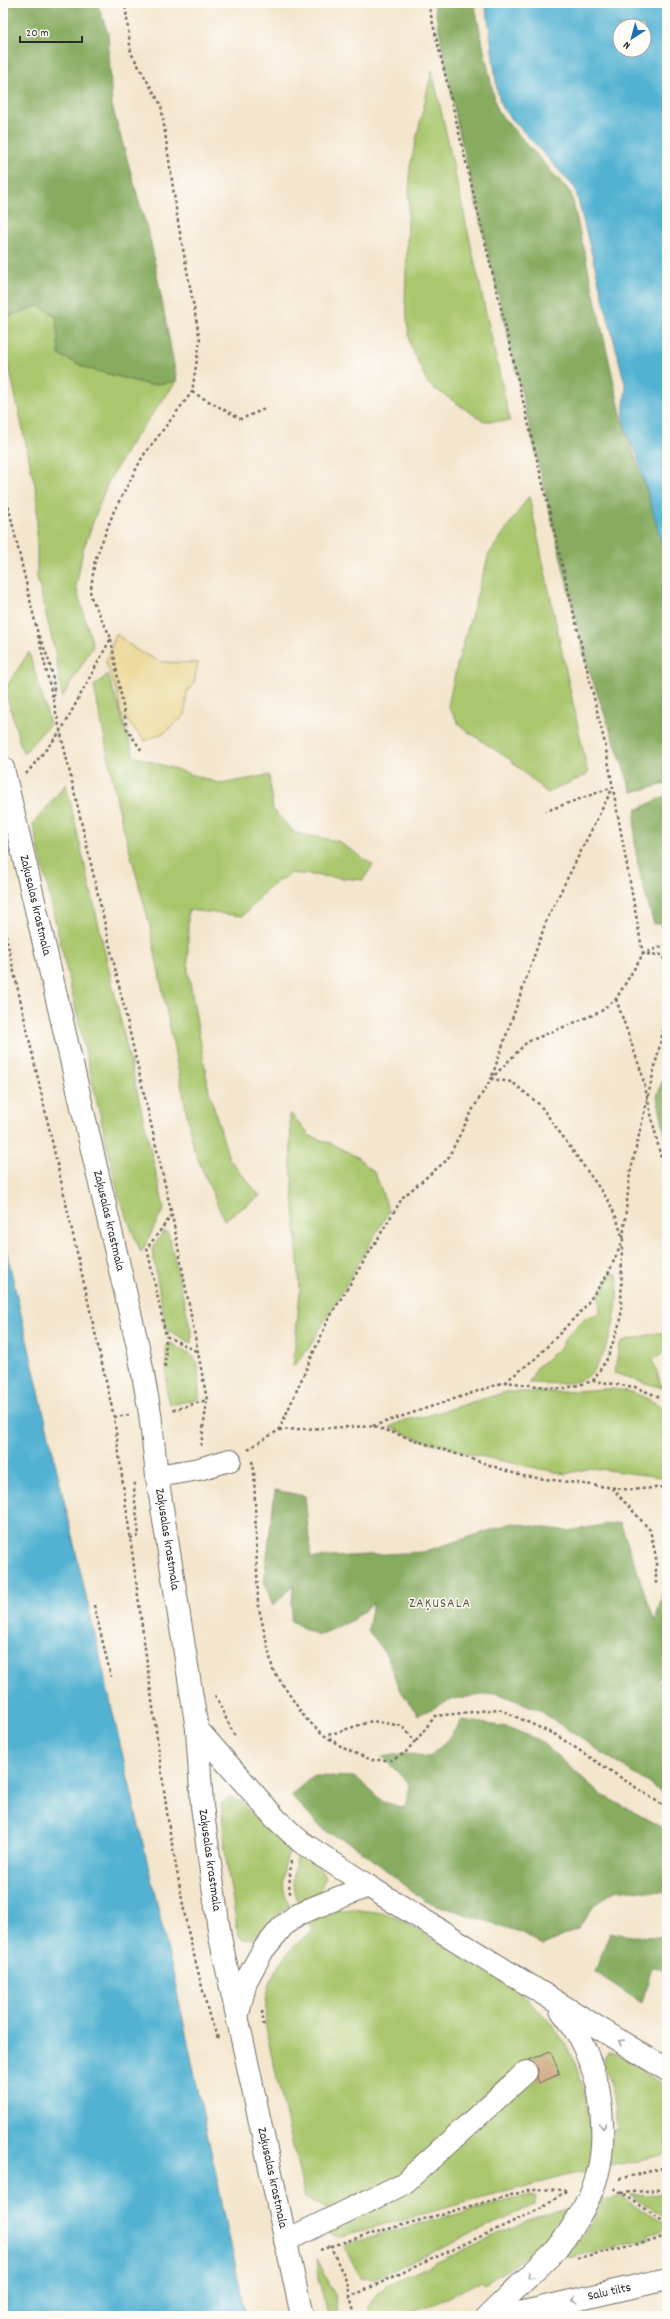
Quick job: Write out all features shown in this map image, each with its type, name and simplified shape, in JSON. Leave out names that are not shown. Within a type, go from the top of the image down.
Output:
[{"type":"main road","name":"Zaķusalas krastmala","points":[[3,768],[138,1347],[150,1413],[157,1476],[197,1729],[202,1806],[220,1937],[302,2316]]},
{"type":"main road","points":[[157,1476],[199,1469],[230,1460]]},
{"type":"main road","points":[[197,1729],[276,1819],[302,1842],[368,1886],[661,2066]]},
{"type":"main road","points":[[237,2018],[246,1981],[263,1950],[283,1926],[298,1914],[368,1886]]},
{"type":"main road","points":[[488,2316],[564,2254],[598,2177],[604,2141],[603,2116],[598,2088],[588,2053],[575,2027],[556,2002]]},
{"type":"main road","points":[[285,2241],[404,2184],[526,2072]]},
{"type":"main road","name":"Salu tilts","points":[[506,2316],[667,2278]]},
{"type":"path","points":[[125,3],[131,53],[160,105],[178,222],[200,340],[192,392],[144,456],[114,511],[95,560],[90,595],[111,638],[127,729],[141,750]]},
{"type":"path","points":[[428,3],[600,721],[643,954]]},
{"type":"path","points":[[192,392],[240,419],[267,408]]},
{"type":"path","points":[[3,483],[172,1215],[199,1352],[207,1400],[206,1414]]},
{"type":"path","points":[[36,628],[49,659],[54,681],[54,702]]},
{"type":"path","points":[[9,795],[61,731],[111,638]]},
{"type":"path","points":[[546,811],[613,787]]},
{"type":"path","points":[[279,1430],[328,1320],[403,1197],[447,1160],[473,1109],[491,1079],[547,920],[613,787]]},
{"type":"path","points":[[3,923],[114,1417],[130,1538]]},
{"type":"path","points":[[491,1079],[527,1042],[600,1012],[616,999],[643,954],[667,944]]},
{"type":"path","points":[[643,954],[663,955],[667,974]]},
{"type":"path","points":[[593,1381],[608,1357],[620,1319],[623,1240],[630,1174],[664,1027],[667,998]]},
{"type":"path","points":[[616,999],[642,1074],[667,1185]]},
{"type":"path","points":[[230,1460],[279,1430],[373,1426],[505,1382],[536,1358],[584,1308],[608,1274],[623,1240],[617,1219],[608,1200],[540,1105],[512,1082],[491,1079]]},
{"type":"path","points":[[172,1215],[147,1248],[166,1336],[199,1352]]},
{"type":"path","points":[[505,1382],[563,1389],[593,1381],[635,1387],[667,1400]]},
{"type":"path","points":[[114,1417],[168,1411],[207,1400]]},
{"type":"path","points":[[373,1426],[522,1476],[631,1490],[667,1487]]},
{"type":"path","points":[[249,1448],[254,1470],[258,1604],[273,1670],[305,1718],[325,1736],[347,1750],[372,1760],[392,1760],[405,1753],[435,1716],[499,1709],[556,1735],[667,1808]]},
{"type":"path","points":[[612,1487],[650,1530],[656,1557],[656,1584]]},
{"type":"path","points":[[94,1605],[110,1678]]},
{"type":"path","points":[[325,1736],[372,1721],[402,1726],[415,1741]]},
{"type":"path","points":[[291,1858],[289,1890],[294,1902]]},
{"type":"path","points":[[263,2004],[264,2031]]},
{"type":"path","points":[[612,2181],[667,2167]]},
{"type":"path","points":[[316,2251],[366,2235],[533,2189],[574,2189]]},
{"type":"path","points":[[621,2193],[667,2189]]},
{"type":"path","points":[[350,2297],[542,2208],[567,2190]]},
{"type":"path","points":[[626,2197],[667,2223]]},
{"type":"path","points":[[564,2254],[652,2241],[667,2235]]},
{"type":"path","points":[[334,2253],[348,2285],[355,2316]]},
{"type":"green space","points":[[3,3],[97,3],[108,33],[112,106],[151,243],[177,381],[150,385],[86,368],[59,355],[56,316],[39,306],[3,318]]},
{"type":"green space","points":[[434,3],[474,3],[497,111],[571,193],[622,418],[667,552],[667,784],[632,792],[585,659],[457,123]]},
{"type":"green space","points":[[432,70],[510,421],[483,421],[428,384],[410,344],[405,301],[410,167]]},
{"type":"green space","points":[[39,306],[56,316],[86,368],[149,385],[177,381],[133,440],[107,484],[83,550],[76,587],[93,646],[62,698],[55,652],[37,577],[37,495],[3,339],[3,318]]},
{"type":"green space","points":[[529,496],[588,774],[547,793],[509,759],[461,727],[448,706],[456,669],[489,554]]},
{"type":"green space","points":[[29,652],[50,724],[23,754],[5,689]]},
{"type":"green space","points":[[108,674],[134,756],[221,784],[269,775],[273,810],[295,833],[338,841],[373,865],[363,880],[291,873],[268,888],[243,916],[188,910],[188,971],[209,1091],[229,1159],[260,1196],[224,1220],[194,1150],[149,922],[120,815],[94,686]]},
{"type":"green space","points":[[66,784],[164,1208],[141,1253],[119,1197],[33,824]]},
{"type":"green space","points":[[667,795],[667,923],[654,924],[642,882],[636,853],[636,810]]},
{"type":"green space","points":[[667,1073],[667,1141],[657,1097],[664,1075]]},
{"type":"green space","points":[[290,1113],[310,1136],[330,1143],[357,1157],[375,1173],[389,1211],[309,1348],[293,1367],[300,1291],[291,1161]]},
{"type":"green space","points":[[163,1232],[168,1232],[192,1336],[191,1343],[166,1329],[152,1249]]},
{"type":"green space","points":[[612,1273],[617,1274],[618,1286],[615,1317],[611,1334],[598,1364],[589,1375],[578,1381],[560,1383],[529,1383],[537,1367],[561,1347],[566,1337],[584,1319],[600,1313],[599,1295]]},
{"type":"green space","points":[[657,1333],[667,1333],[667,1351],[653,1360],[662,1388],[614,1373],[620,1344],[626,1340]]},
{"type":"green space","points":[[170,1343],[194,1357],[198,1364],[199,1399],[174,1404],[169,1403],[167,1396],[166,1345]]},
{"type":"green space","points":[[603,1389],[622,1390],[636,1394],[651,1400],[667,1410],[667,1478],[591,1468],[565,1474],[470,1454],[415,1438],[390,1427],[405,1420],[423,1417],[506,1392],[563,1392]]},
{"type":"green space","points":[[275,1490],[305,1496],[311,1558],[423,1552],[513,1523],[568,1531],[620,1522],[655,1622],[667,1578],[667,1662],[658,1681],[667,1692],[667,1796],[537,1709],[497,1693],[453,1699],[418,1715],[398,1687],[387,1656],[368,1631],[373,1603],[354,1619],[318,1636],[291,1621],[293,1585],[273,1606],[264,1581]]},
{"type":"green space","points":[[462,1720],[507,1727],[539,1740],[602,1795],[667,1830],[667,1893],[617,1889],[594,1906],[577,1930],[543,1945],[520,1932],[425,1901],[357,1847],[323,1830],[291,1795],[313,1776],[356,1777],[383,1802],[405,1808],[409,1784],[383,1757],[405,1753],[429,1757],[446,1742]]},
{"type":"green space","points":[[231,1797],[241,1801],[254,1817],[291,1849],[288,1855],[283,1878],[285,1893],[290,1906],[272,1919],[256,1937],[250,1940],[243,1939],[238,1933],[227,1866],[221,1804]]},
{"type":"green space","points":[[299,1854],[318,1867],[325,1879],[319,1892],[299,1902],[294,1892],[293,1878],[295,1865]]},
{"type":"green space","points":[[351,1909],[383,1913],[405,1922],[524,1996],[552,2025],[571,2056],[584,2090],[590,2130],[617,2130],[615,2104],[604,2062],[605,2056],[608,2052],[615,2053],[667,2087],[667,2154],[565,2176],[337,2237],[330,2234],[329,2230],[401,2179],[332,2212],[305,2198],[267,2035],[265,2018],[266,2003],[269,1988],[281,1963],[301,1940],[314,1930],[308,1922],[336,1911]],"holes":[[[550,2051],[539,2082],[530,2060]]]},
{"type":"green space","points":[[610,1932],[630,1936],[667,1937],[667,1968],[652,1967],[642,2003],[595,1972]]},
{"type":"green space","points":[[667,2194],[667,2219],[630,2195]]},
{"type":"green space","points":[[530,2195],[535,2196],[536,2198],[534,2205],[374,2279],[361,2278],[344,2247],[351,2242]]},
{"type":"green space","points":[[616,2198],[623,2198],[666,2225],[662,2230],[648,2234],[649,2239],[568,2258],[566,2254],[588,2229],[602,2203],[567,2211],[547,2237],[533,2250],[511,2267],[486,2283],[483,2284],[481,2281],[436,2303],[396,2316],[387,2314],[369,2316],[369,2310],[373,2298],[379,2291],[388,2285],[537,2216]]},
{"type":"green space","points":[[317,2258],[333,2291],[339,2316],[328,2316],[319,2279]]},
{"type":"sand","points":[[116,634],[136,650],[161,662],[198,663],[194,683],[187,692],[185,715],[165,732],[145,741],[121,714],[117,691],[106,662]]},
{"type":"water","points":[[484,3],[667,3],[667,562],[636,452],[628,435],[624,421],[626,388],[575,188],[502,108],[497,90],[488,17]]},
{"type":"water","points":[[3,1236],[177,1991],[246,2316],[3,2316]]},
{"type":"building","points":[[550,2051],[560,2074],[539,2083],[537,2077],[538,2069],[529,2060]]},
{"type":"district","name":"ZAĶUSALA","points":[[440,1604]]}]
